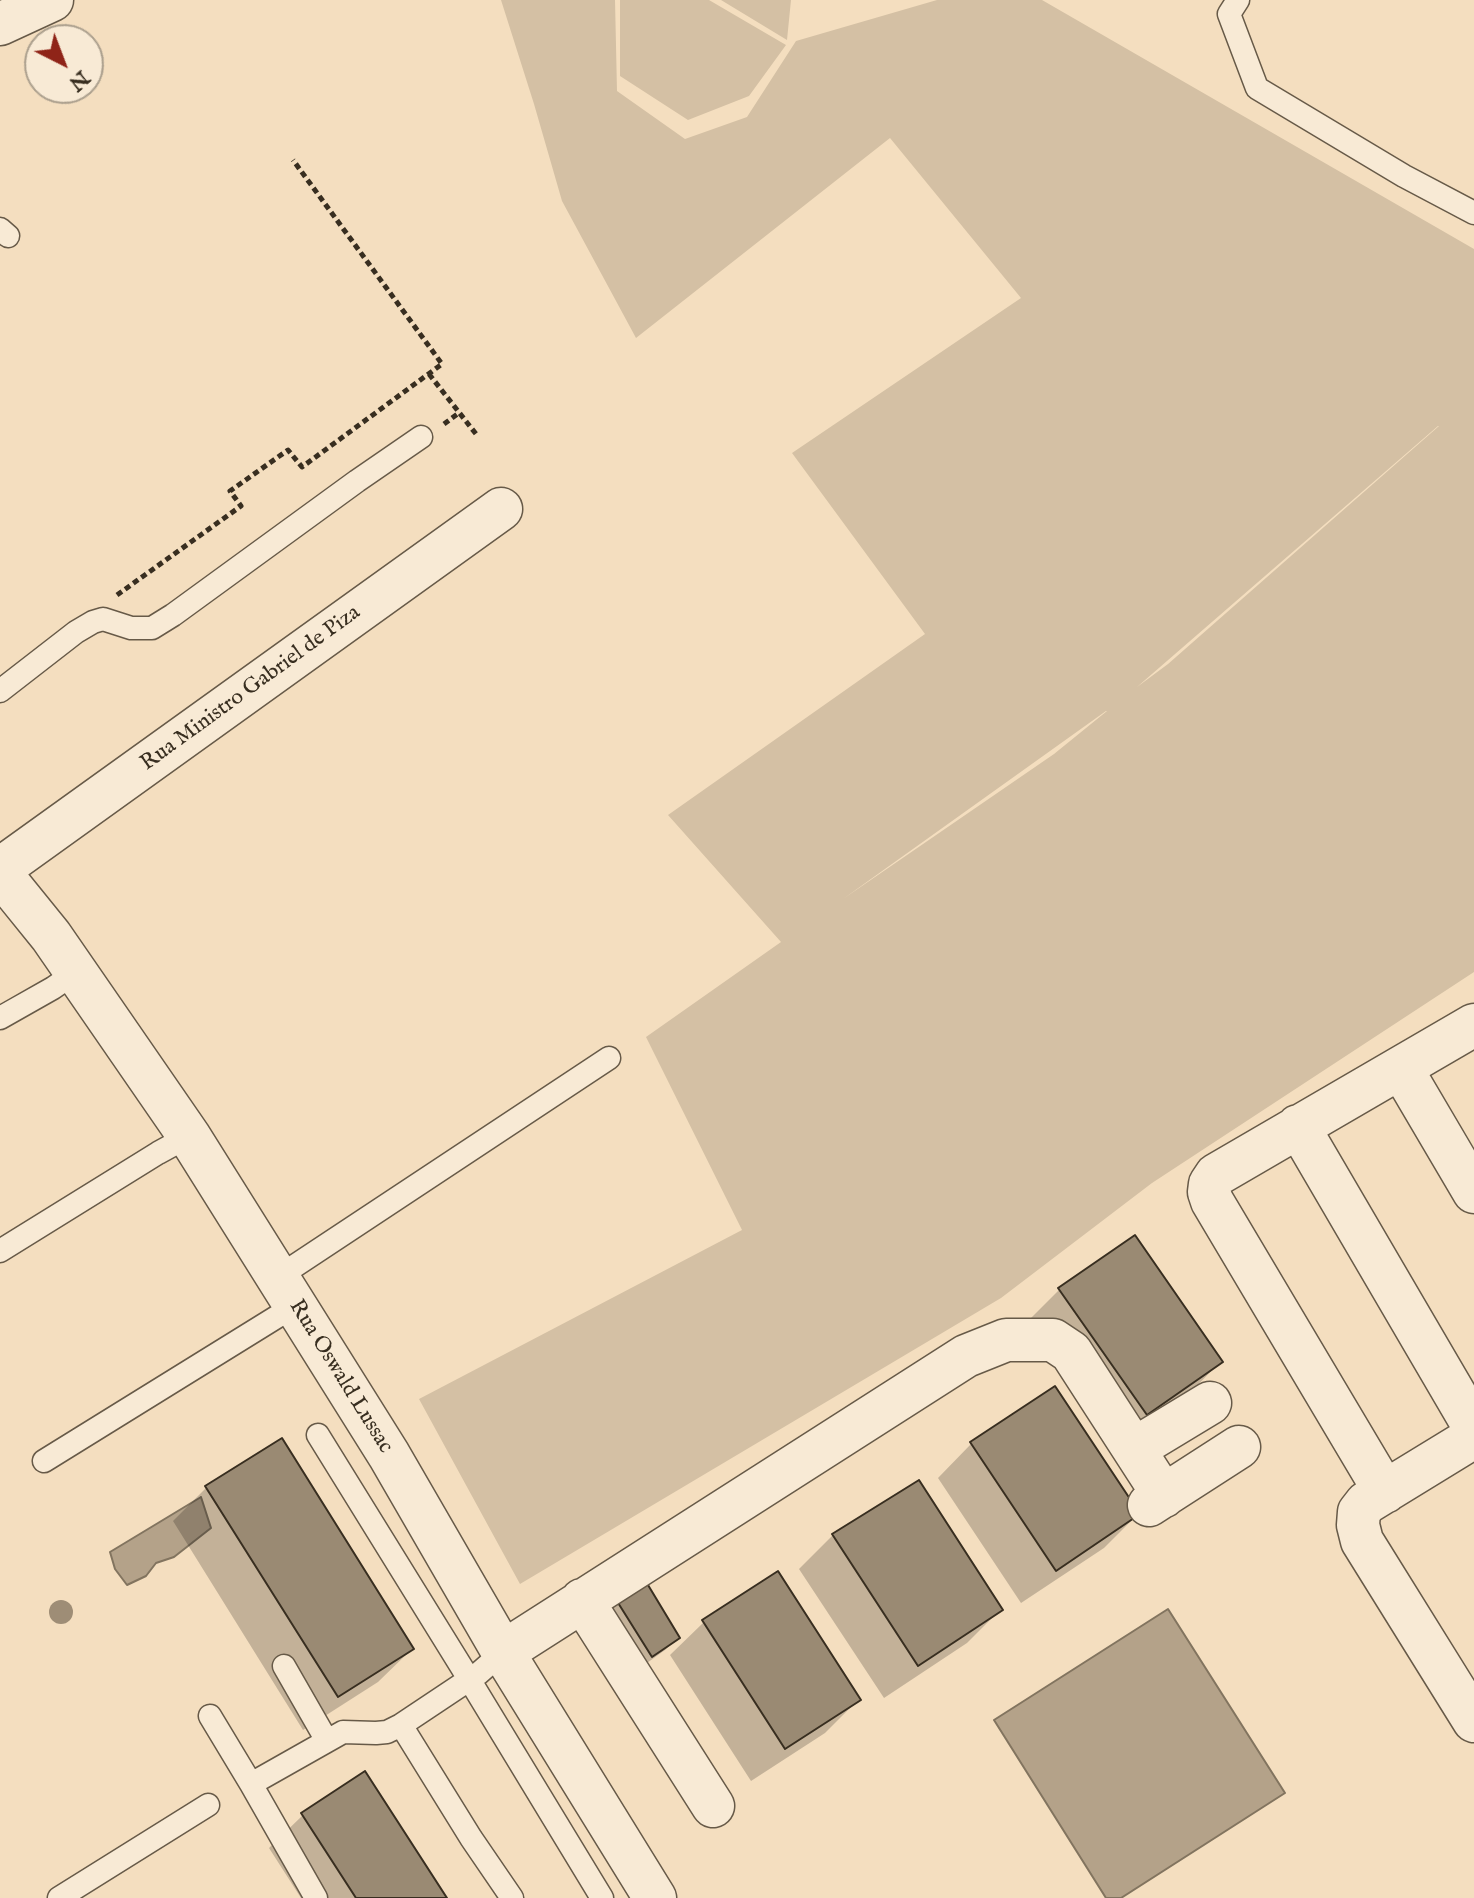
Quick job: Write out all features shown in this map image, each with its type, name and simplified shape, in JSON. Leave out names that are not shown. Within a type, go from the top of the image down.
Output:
[{"type":"street","points":[[0,24],[52,0]]},
{"type":"street","name":"Rua Ministro Gabriel de Piza","points":[[0,871],[501,509]]},
{"type":"street","name":"Rua Oswald Lussac","points":[[0,871],[51,936],[189,1136],[389,1455],[503,1652],[655,1898]]},
{"type":"street","points":[[1385,1492],[1212,1201],[1210,1184],[1216,1175],[1474,1025]]},
{"type":"street","points":[[1401,1068],[1474,1192]]},
{"type":"street","points":[[1298,1126],[1474,1427]]},
{"type":"street","points":[[503,1652],[966,1356],[1006,1340],[1053,1340],[1071,1352],[1134,1449],[1156,1500],[1239,1447]]},
{"type":"street","points":[[1134,1449],[1210,1403]]},
{"type":"street","points":[[1474,1437],[1366,1503],[1359,1512],[1358,1525],[1362,1541],[1474,1721]]},
{"type":"street","points":[[582,1600],[713,1806]]},
{"type":"lane","points":[[1238,0],[1229,14],[1257,88],[1404,176],[1474,213]]},
{"type":"lane","points":[[0,691],[93,622],[103,619],[131,628],[152,628],[421,437]]},
{"type":"lane","points":[[0,1018],[76,972]]},
{"type":"lane","points":[[44,1461],[287,1291],[609,1058]]},
{"type":"lane","points":[[0,1251],[189,1136]]},
{"type":"lane","points":[[318,1435],[500,1730],[595,1896]]},
{"type":"lane","points":[[251,1784],[343,1732],[387,1732],[401,1725],[479,1673],[503,1652]]},
{"type":"lane","points":[[284,1666],[327,1741]]},
{"type":"lane","points":[[500,1730],[539,1710]]},
{"type":"lane","points":[[210,1716],[316,1898]]},
{"type":"lane","points":[[401,1725],[512,1898]]},
{"type":"lane","points":[[59,1898],[208,1805]]},
{"type":"path","points":[[103,619],[105,603],[241,506],[230,491],[288,450],[302,467],[442,364],[293,160]]},
{"type":"path","points":[[429,374],[476,434]]},
{"type":"shaded area","points":[[501,0],[615,0],[617,91],[685,139],[747,117],[796,41],[937,0],[1042,0],[1474,249],[1474,972],[1152,1183],[1001,1298],[520,1584],[419,1399],[742,1230],[646,1037],[781,942],[668,815],[925,634],[792,453],[1021,298],[890,138],[636,338],[562,201]],"holes":[[[1438,426],[1168,664],[1137,687]],[[1106,711],[1054,754],[843,899]]]},
{"type":"shaded area","points":[[620,0],[709,0],[786,45],[749,96],[688,120],[620,76]]},
{"type":"shaded area","points":[[721,0],[791,0],[787,40]]},
{"type":"shaded area","points":[[201,1497],[211,1528],[174,1557],[156,1563],[146,1576],[127,1585],[115,1569],[110,1552]]},
{"type":"shaded area","points":[[1168,1609],[1285,1793],[1121,1898],[1106,1898],[994,1720]]},
{"type":"building","points":[[1135,1235],[1223,1362],[1147,1415],[1058,1288]]},
{"type":"building","points":[[1055,1386],[1140,1514],[1056,1571],[970,1442]]},
{"type":"building","points":[[282,1438],[414,1649],[338,1697],[205,1486]]},
{"type":"building","points":[[919,1480],[1003,1610],[918,1666],[832,1534]]},
{"type":"building","points":[[778,1571],[861,1700],[785,1749],[702,1620]]},
{"type":"building","points":[[645,1580],[680,1638],[652,1657],[615,1598]]},
{"type":"building","points":[[365,1771],[447,1898],[356,1898],[301,1813]]}]
